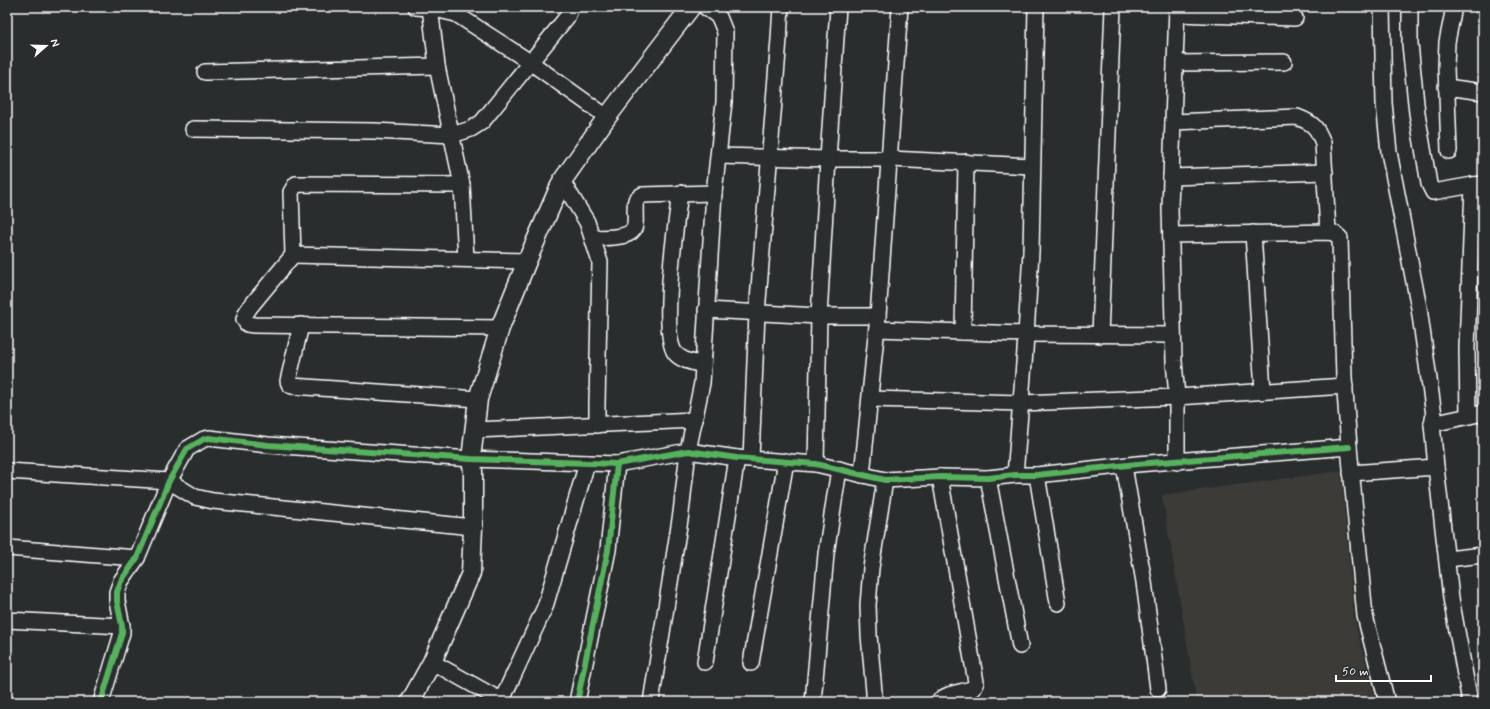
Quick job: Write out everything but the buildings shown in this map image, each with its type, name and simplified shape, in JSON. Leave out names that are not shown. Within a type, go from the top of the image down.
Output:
[{"type":"main road","points":[[410,702],[432,662],[471,573],[473,471],[471,459],[478,399],[500,328],[527,260],[562,181],[607,117],[691,7]]},
{"type":"street","points":[[466,259],[462,184],[425,7],[456,14],[530,62],[607,117]]},
{"type":"street","points":[[193,129],[374,131],[452,135],[471,129],[482,122],[567,17],[571,7]]},
{"type":"street","points":[[651,702],[679,527],[688,450],[702,383],[714,193],[724,102],[725,32],[719,17],[705,7]]},
{"type":"street","points":[[704,662],[744,459],[758,313],[779,39],[780,7]]},
{"type":"street","points":[[816,464],[819,316],[838,7]]},
{"type":"street","points":[[862,475],[878,322],[900,7]]},
{"type":"street","points":[[1015,475],[1031,252],[1036,7]]},
{"type":"street","points":[[1100,335],[1113,7]]},
{"type":"street","points":[[1382,7],[1384,103],[1389,152],[1419,308],[1434,416],[1432,424],[1436,467],[1451,598],[1470,702]]},
{"type":"street","points":[[1410,7],[1410,44],[1417,113],[1429,184],[1433,192],[1478,185],[1467,348],[1468,416]]},
{"type":"street","points":[[1449,151],[1446,87],[1447,42],[1454,7]]},
{"type":"street","points":[[1177,462],[1177,397],[1173,335],[1171,177],[1177,10],[1295,18]]},
{"type":"street","points":[[1175,63],[1284,62]]},
{"type":"street","points":[[205,72],[437,66]]},
{"type":"street","points":[[1446,87],[1483,92]]},
{"type":"street","points":[[1173,122],[1297,117],[1310,122],[1319,133],[1323,143],[1328,232]]},
{"type":"street","points":[[719,156],[890,159],[1032,166]]},
{"type":"street","points":[[963,332],[966,162]]},
{"type":"street","points":[[1171,177],[1325,172]]},
{"type":"street","points":[[562,181],[587,222],[600,262],[596,404],[597,425]]},
{"type":"street","points":[[462,184],[296,184],[291,192],[293,255],[250,307],[244,319],[247,324],[254,325],[500,328]]},
{"type":"street","points":[[593,238],[626,236],[632,232],[635,227],[634,205],[636,200],[642,195],[714,193]]},
{"type":"street","points":[[680,194],[670,278],[669,332],[674,351],[681,359],[703,365]]},
{"type":"street","points":[[1171,235],[1328,232],[1334,233],[1340,238],[1345,386],[1349,447],[1365,616],[1388,702]]},
{"type":"street","points":[[1253,234],[1263,391]]},
{"type":"street","points":[[293,255],[527,260]]},
{"type":"street","points":[[706,310],[819,316],[963,332],[1173,335]]},
{"type":"street","points":[[301,325],[288,381],[292,386],[478,399]]},
{"type":"street","points":[[870,399],[1021,402],[1177,397],[1345,386]]},
{"type":"street","points":[[1432,424],[1483,413]]},
{"type":"street","points":[[475,430],[695,420]]},
{"type":"street","points":[[101,702],[122,634],[117,601],[117,592],[121,581],[137,558],[169,482],[186,449],[197,442],[209,438],[268,445],[471,459],[617,464],[688,450],[744,459],[816,464],[885,480],[940,477],[988,478],[1015,475],[1037,475],[1349,447]]},
{"type":"street","points":[[751,663],[786,461]]},
{"type":"street","points":[[432,662],[502,702],[545,607],[587,463]]},
{"type":"street","points":[[577,702],[608,550],[617,464]]},
{"type":"street","points":[[1124,466],[1144,582],[1158,689]]},
{"type":"street","points":[[1351,473],[1436,467]]},
{"type":"street","points":[[813,702],[826,554],[839,469]]},
{"type":"street","points":[[7,471],[169,482],[195,497],[213,502],[473,527]]},
{"type":"street","points":[[1037,475],[1058,604]]},
{"type":"street","points":[[938,702],[949,694],[964,692],[974,688],[976,682],[940,477]]},
{"type":"street","points":[[988,478],[1020,646]]},
{"type":"street","points":[[874,702],[868,605],[885,480]]},
{"type":"street","points":[[7,548],[137,558]]},
{"type":"street","points":[[1447,559],[1483,555]]},
{"type":"street","points":[[7,620],[122,626]]},
{"type":"shaded area","points":[[1341,471],[1354,618],[1376,702],[1197,702],[1162,495]]},
{"type":"cycle path","points":[[101,702],[122,633],[117,601],[117,592],[121,581],[137,558],[169,481],[187,449],[204,439],[209,438],[268,445],[471,459],[617,464],[608,550],[577,702]]},
{"type":"cycle path","points":[[617,464],[688,451],[737,458],[816,464],[885,480],[940,477],[988,478],[1015,475],[1037,475],[1137,464],[1349,447]]}]
